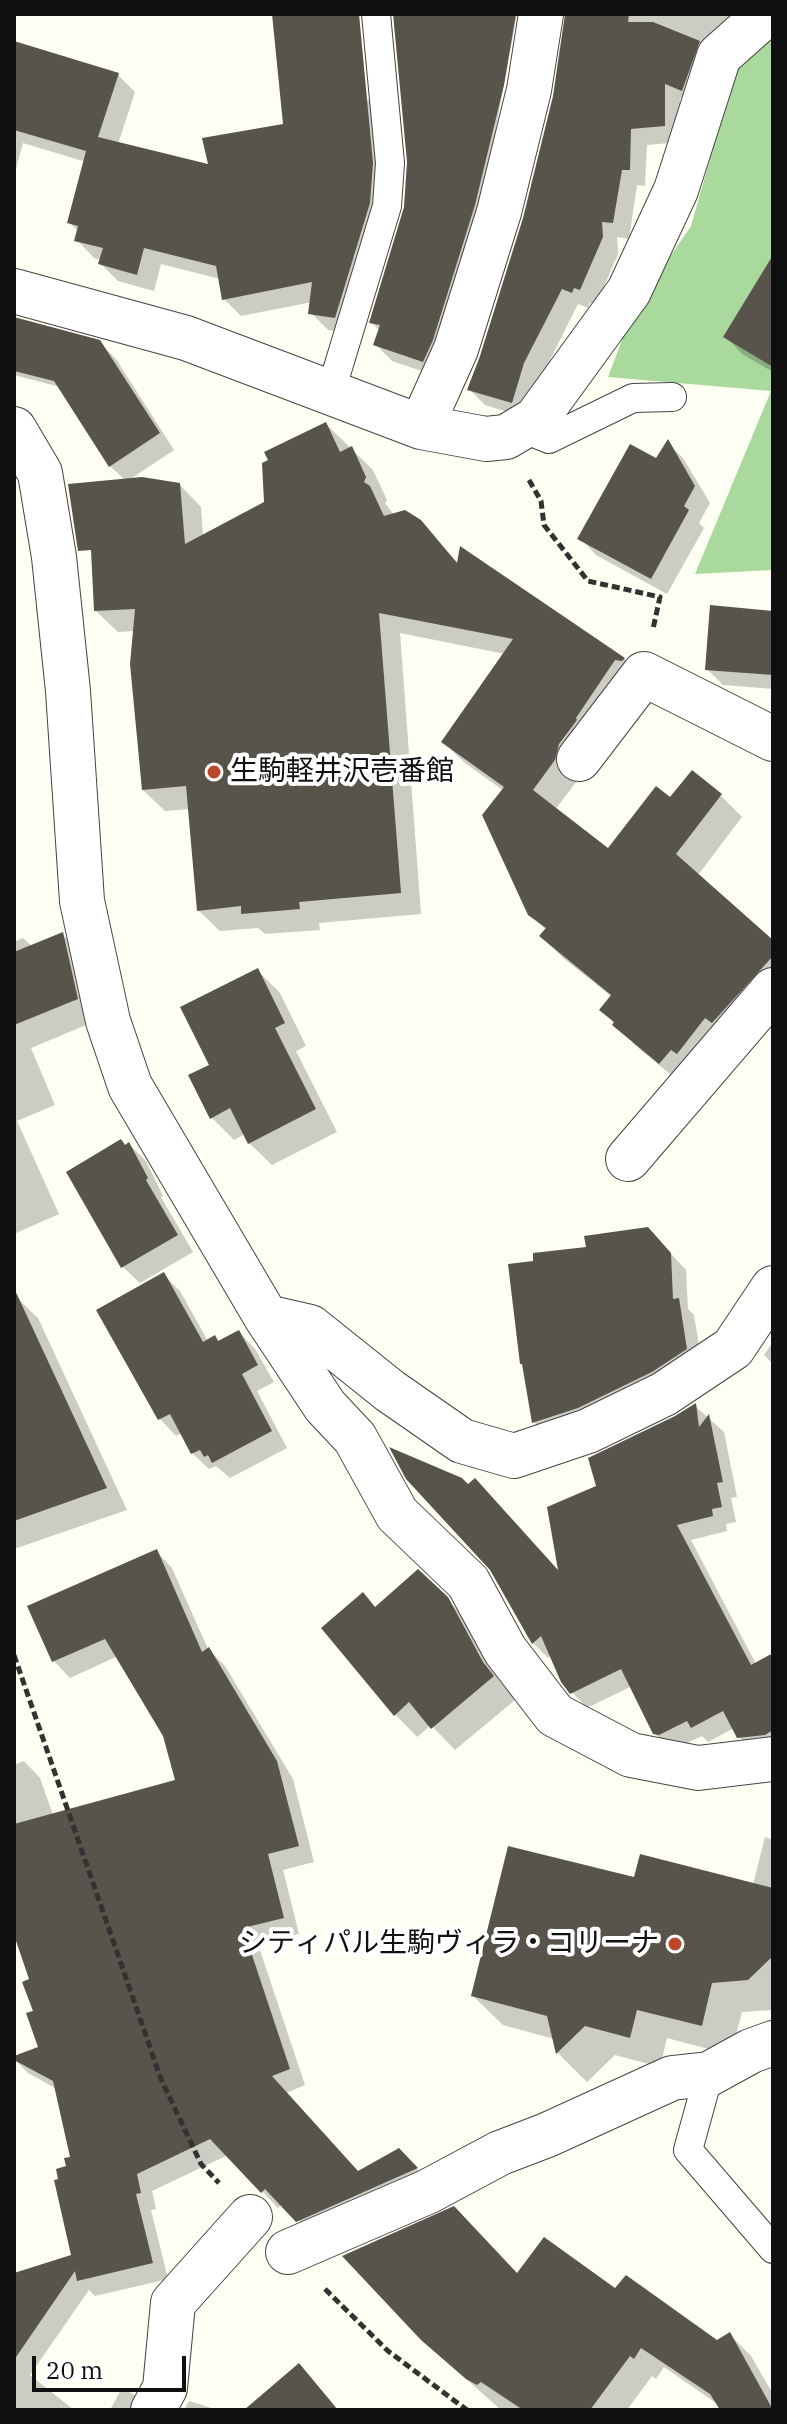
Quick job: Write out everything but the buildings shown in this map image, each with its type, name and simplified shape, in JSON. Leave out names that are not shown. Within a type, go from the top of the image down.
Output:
[{"type":"street","points":[[421,427],[456,349],[499,212],[529,90],[541,14]]},
{"type":"street","points":[[14,291],[186,338],[421,427],[486,439],[514,432],[536,419],[629,291],[676,190],[719,56],[766,14]]},
{"type":"street","points":[[14,429],[40,473],[54,557],[68,691],[82,901],[108,1021],[130,1086],[266,1317],[325,1406],[355,1438],[397,1514],[468,1582],[505,1650],[555,1715],[631,1755],[698,1768],[773,1759]]},
{"type":"street","points":[[579,759],[644,674],[773,739]]},
{"type":"street","points":[[628,1159],[773,990]]},
{"type":"street","points":[[266,1317],[310,1327],[390,1391],[462,1441],[514,1456],[588,1431],[664,1394],[733,1348],[773,1288]]},
{"type":"street","points":[[288,2252],[427,2192],[500,2153],[672,2078],[709,2074],[773,2043]]},
{"type":"street","points":[[153,2410],[165,2388],[173,2303],[250,2217]]},
{"type":"lane","points":[[330,394],[387,206],[390,163],[376,14]]},
{"type":"lane","points":[[514,432],[549,439],[633,398],[672,397]]},
{"type":"lane","points":[[709,2074],[688,2150],[773,2249]]},
{"type":"path","points":[[514,432],[541,501],[544,525],[588,581],[660,597],[644,674]]},
{"type":"path","points":[[14,1655],[161,2079],[201,2164],[250,2217]]},
{"type":"path","points":[[288,2252],[388,2351],[467,2410]]},
{"type":"green space","points":[[773,35],[773,570],[695,574],[771,391],[608,377],[633,311],[691,226],[737,64]]},
{"type":"place","name":"生駒軽井沢壱番館","points":[[214,772]]},
{"type":"place","name":"シティパル生駒ヴィラ・コリーナ","points":[[675,1944]]}]
